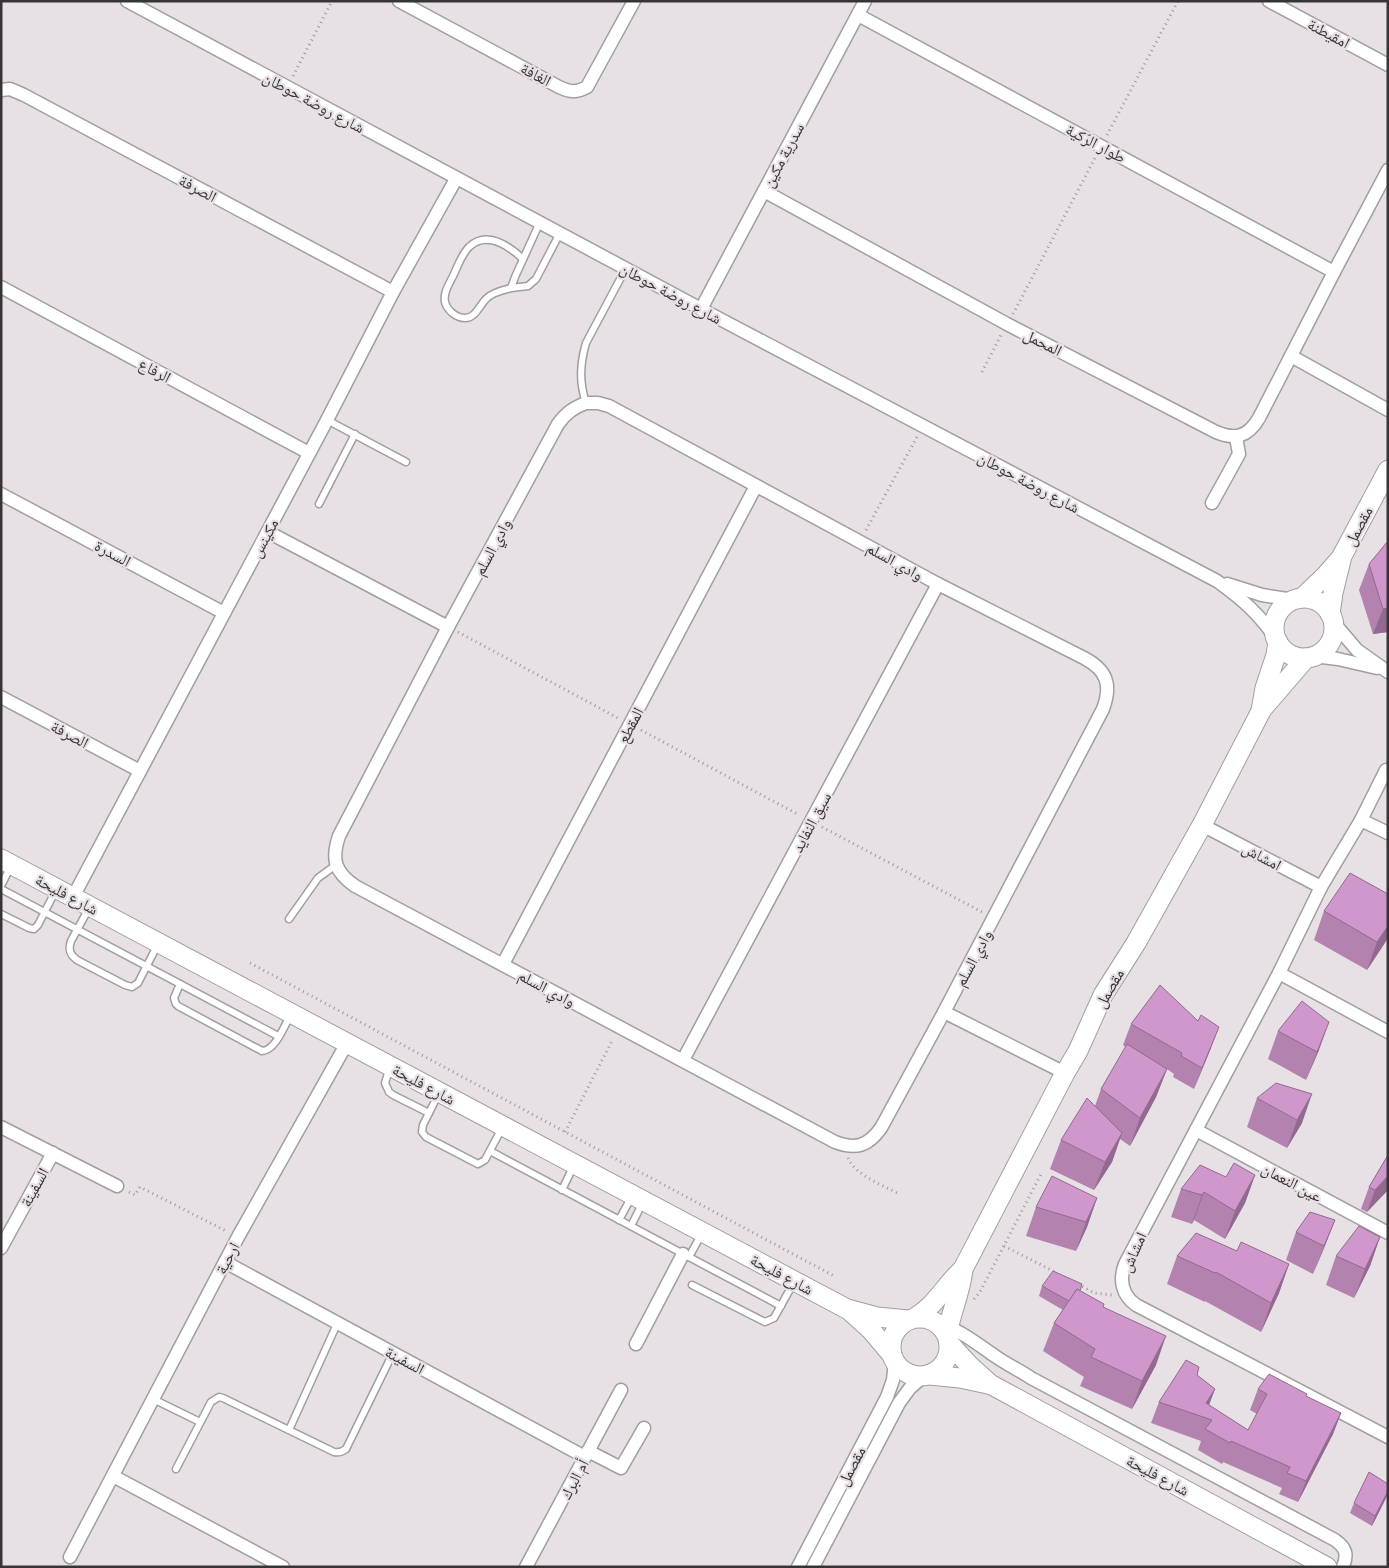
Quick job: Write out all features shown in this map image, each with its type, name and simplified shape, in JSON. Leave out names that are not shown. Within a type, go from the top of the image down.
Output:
[{"type":"street","name":"شارع روضة حوطان","points":[[127,1],[701,309],[1217,581],[1255,612],[1277,640]]},
{"type":"street","name":"الغافة","points":[[399,1],[568,92],[578,92],[587,87],[634,1]]},
{"type":"street","name":"سدرية مكين","points":[[701,309],[865,1]]},
{"type":"street","name":"امقيطنة","points":[[1270,1],[1388,65]]},
{"type":"street","name":"طوار الرّكية","points":[[858,15],[1334,272]]},
{"type":"street","name":"الصرفة","points":[[1,90],[10,89],[24,95],[393,292]]},
{"type":"street","points":[[1212,503],[1239,454],[1236,436],[1254,427],[1388,170]]},
{"type":"street","name":"مكينس","points":[[65,893],[140,771],[268,532],[393,292],[456,178]]},
{"type":"street","name":"المحمل","points":[[764,191],[1007,324],[1216,432],[1225,436],[1236,436]]},
{"type":"street","name":"الرفاع","points":[[1,287],[309,453]]},
{"type":"street","points":[[1291,356],[1386,405]]},
{"type":"street","name":"وادي السلم","points":[[586,403],[598,403],[609,406],[938,584],[1095,664],[1103,674],[1108,685],[1108,697],[1103,709],[944,1012],[875,1137],[856,1147],[845,1146],[835,1142],[355,886],[343,878],[336,865],[334,850],[339,836],[448,627],[558,424],[565,414],[574,407],[586,403]]},
{"type":"street","name":"مقصمل","points":[[1298,599],[1326,575],[1342,556],[1388,470]]},
{"type":"street","name":"المقطع","points":[[503,964],[756,486]]},
{"type":"street","name":"السدرة","points":[[1,494],[224,613]]},
{"type":"street","points":[[268,532],[448,627]]},
{"type":"street","name":"مقصمل","points":[[1332,618],[1333,593],[1342,556]]},
{"type":"street","name":"شارع روضة حوطان","points":[[1217,581],[1262,595],[1298,599]]},
{"type":"street","name":"سيق النفايد","points":[[684,1060],[938,584]]},
{"type":"street","points":[[1298,599],[1310,599],[1318,602],[1325,607],[1357,650],[1385,670],[1338,659],[1297,657],[1289,654],[1277,640],[1274,628],[1275,619],[1279,611],[1286,604],[1298,599]]},
{"type":"street","points":[[1310,657],[1322,652],[1332,639],[1334,631],[1332,618]]},
{"type":"street","name":"مقصمل","points":[[1261,711],[1265,688],[1273,667],[1277,640]]},
{"type":"street","name":"مقصمل","points":[[946,1332],[960,1286],[963,1269],[1078,1052],[1103,995],[1126,959],[1202,825],[1261,711],[1310,657]]},
{"type":"street","name":"الصرفة","points":[[1,697],[140,771]]},
{"type":"street","name":"امشاش","points":[[1386,770],[1361,820],[1321,888],[1125,1264],[1121,1277],[1124,1291],[1136,1305],[1388,1437]]},
{"type":"street","points":[[1361,820],[1388,833]]},
{"type":"street","name":"امشاش","points":[[1202,825],[1321,888]]},
{"type":"street","name":"شارع فليحة","points":[[7,862],[847,1309],[871,1330],[894,1358]]},
{"type":"street","points":[[1278,973],[1388,1032]]},
{"type":"street","points":[[944,1012],[1065,1074]]},
{"type":"street","name":"ارحية","points":[[70,1557],[225,1262],[347,1043]]},
{"type":"street","name":"السفينة","points":[[1,1127],[117,1186]]},
{"type":"street","name":"عين النعمان","points":[[1196,1130],[1388,1233]]},
{"type":"street","name":"السفينة","points":[[1,1248],[53,1153]]},
{"type":"street","points":[[636,1344],[686,1256]]},
{"type":"street","name":"السفينة","points":[[225,1262],[337,1324],[587,1454],[621,1468],[644,1428]]},
{"type":"street","name":"مقصمل","points":[[912,1319],[931,1306],[954,1277],[963,1269]]},
{"type":"street","name":"شارع فليحة","points":[[847,1309],[877,1317],[912,1319]]},
{"type":"street","points":[[946,1332],[950,1352],[943,1366],[937,1371],[927,1375],[916,1376],[901,1369],[894,1358],[891,1346],[892,1338],[901,1324],[912,1319],[924,1317],[946,1332],[962,1333],[1031,1378],[1335,1540],[1345,1550],[1346,1555],[1343,1567]]},
{"type":"street","name":"شارع فليحة","points":[[946,1332],[969,1365],[990,1384],[1327,1567]]},
{"type":"street","name":"مقصمل","points":[[798,1567],[887,1397],[893,1380],[894,1358]]},
{"type":"street","name":"مقصمل","points":[[813,1567],[899,1403],[910,1388],[927,1375]]},
{"type":"street","name":"شارع فليحة","points":[[927,1375],[960,1378],[990,1384]]},
{"type":"street","name":"أم البرك","points":[[526,1567],[621,1390]]},
{"type":"street","points":[[113,1476],[284,1567]]},
{"type":"lane","points":[[511,288],[514,276],[540,222]]},
{"type":"lane","points":[[523,259],[496,240],[481,241],[470,247],[462,258],[445,294],[446,305],[454,315],[468,318],[476,312],[487,298],[499,291],[528,286],[536,279],[560,233]]},
{"type":"lane","points":[[586,403],[580,379],[582,354],[626,268]]},
{"type":"lane","points":[[327,420],[406,462]]},
{"type":"lane","points":[[319,504],[355,434]]},
{"type":"lane","points":[[7,862],[1,888],[278,1036]]},
{"type":"lane","points":[[289,919],[318,878],[336,865]]},
{"type":"lane","points":[[1,914],[31,929],[37,927],[45,912],[65,893]]},
{"type":"lane","points":[[90,906],[69,946],[70,952],[73,957],[128,987],[138,984],[159,943]]},
{"type":"lane","points":[[180,984],[174,998],[178,1006],[262,1051],[271,1048],[291,1013]]},
{"type":"lane","points":[[390,1066],[385,1082],[389,1092],[429,1113]]},
{"type":"lane","points":[[440,1092],[422,1129],[426,1137],[478,1164],[485,1160],[503,1126]]},
{"type":"lane","points":[[490,1151],[781,1306]]},
{"type":"lane","points":[[562,1190],[575,1163]]},
{"type":"lane","points":[[619,1220],[638,1197]]},
{"type":"lane","points":[[631,1226],[638,1197]]},
{"type":"lane","points":[[686,1256],[702,1231]]},
{"type":"lane","points":[[692,1284],[762,1321],[771,1321],[795,1281]]},
{"type":"lane","points":[[288,1430],[337,1324]]},
{"type":"lane","points":[[176,1469],[211,1402],[218,1397],[334,1452],[343,1452],[393,1353]]},
{"type":"lane","points":[[153,1399],[200,1422]]},
{"type":"path","points":[[287,87],[332,1]]},
{"type":"path","points":[[982,372],[1178,1]]},
{"type":"path","points":[[859,542],[922,426]]},
{"type":"path","points":[[448,627],[993,919]]},
{"type":"path","points":[[250,963],[834,1276]]},
{"type":"path","points":[[565,1132],[620,1026]]},
{"type":"path","points":[[845,1146],[846,1156],[850,1164],[857,1171],[899,1194]]},
{"type":"path","points":[[953,1307],[964,1306],[974,1300],[980,1292],[1042,1172]]},
{"type":"path","points":[[117,1186],[135,1196],[140,1187],[238,1238]]},
{"type":"path","points":[[1004,1246],[1061,1276]]},
{"type":"path","points":[[1070,1280],[1094,1293],[1102,1295],[1124,1291]]},
{"type":"building","points":[[1388,541],[1388,608],[1383,609],[1369,564]]},
{"type":"building","points":[[1350,873],[1388,894],[1388,926],[1377,942],[1324,911]]},
{"type":"building","points":[[1160,985],[1198,1021],[1201,1015],[1219,1027],[1202,1068],[1181,1056],[1182,1053],[1131,1024]]},
{"type":"building","points":[[1302,1001],[1329,1022],[1317,1052],[1278,1031]]},
{"type":"building","points":[[1127,1044],[1167,1069],[1140,1118],[1101,1089]]},
{"type":"building","points":[[1276,1083],[1312,1094],[1297,1120],[1257,1098]]},
{"type":"building","points":[[1087,1098],[1122,1133],[1105,1162],[1061,1140]]},
{"type":"building","points":[[1388,1155],[1388,1176],[1375,1190],[1369,1187]]},
{"type":"building","points":[[1234,1163],[1255,1175],[1235,1211],[1204,1192],[1202,1195],[1181,1189],[1200,1165],[1226,1177]]},
{"type":"building","points":[[1052,1176],[1097,1198],[1086,1222],[1036,1207]]},
{"type":"building","points":[[1310,1212],[1335,1220],[1324,1246],[1296,1232]]},
{"type":"building","points":[[1359,1226],[1380,1237],[1365,1269],[1336,1256]]},
{"type":"building","points":[[1196,1233],[1237,1251],[1241,1242],[1289,1264],[1271,1303],[1216,1272],[1177,1256]]},
{"type":"building","points":[[1053,1271],[1082,1284],[1080,1291],[1077,1289],[1069,1301],[1042,1286]]},
{"type":"building","points":[[1077,1289],[1104,1304],[1103,1307],[1166,1336],[1142,1381],[1091,1357],[1095,1349],[1054,1323]]},
{"type":"building","points":[[1186,1360],[1199,1367],[1197,1375],[1215,1389],[1206,1403],[1248,1430],[1267,1394],[1258,1389],[1269,1374],[1307,1394],[1306,1396],[1341,1413],[1306,1481],[1287,1473],[1290,1467],[1231,1441],[1230,1443],[1205,1429],[1212,1420],[1159,1402]]},
{"type":"building","points":[[1369,1472],[1388,1484],[1388,1491],[1375,1516],[1354,1503]]}]
